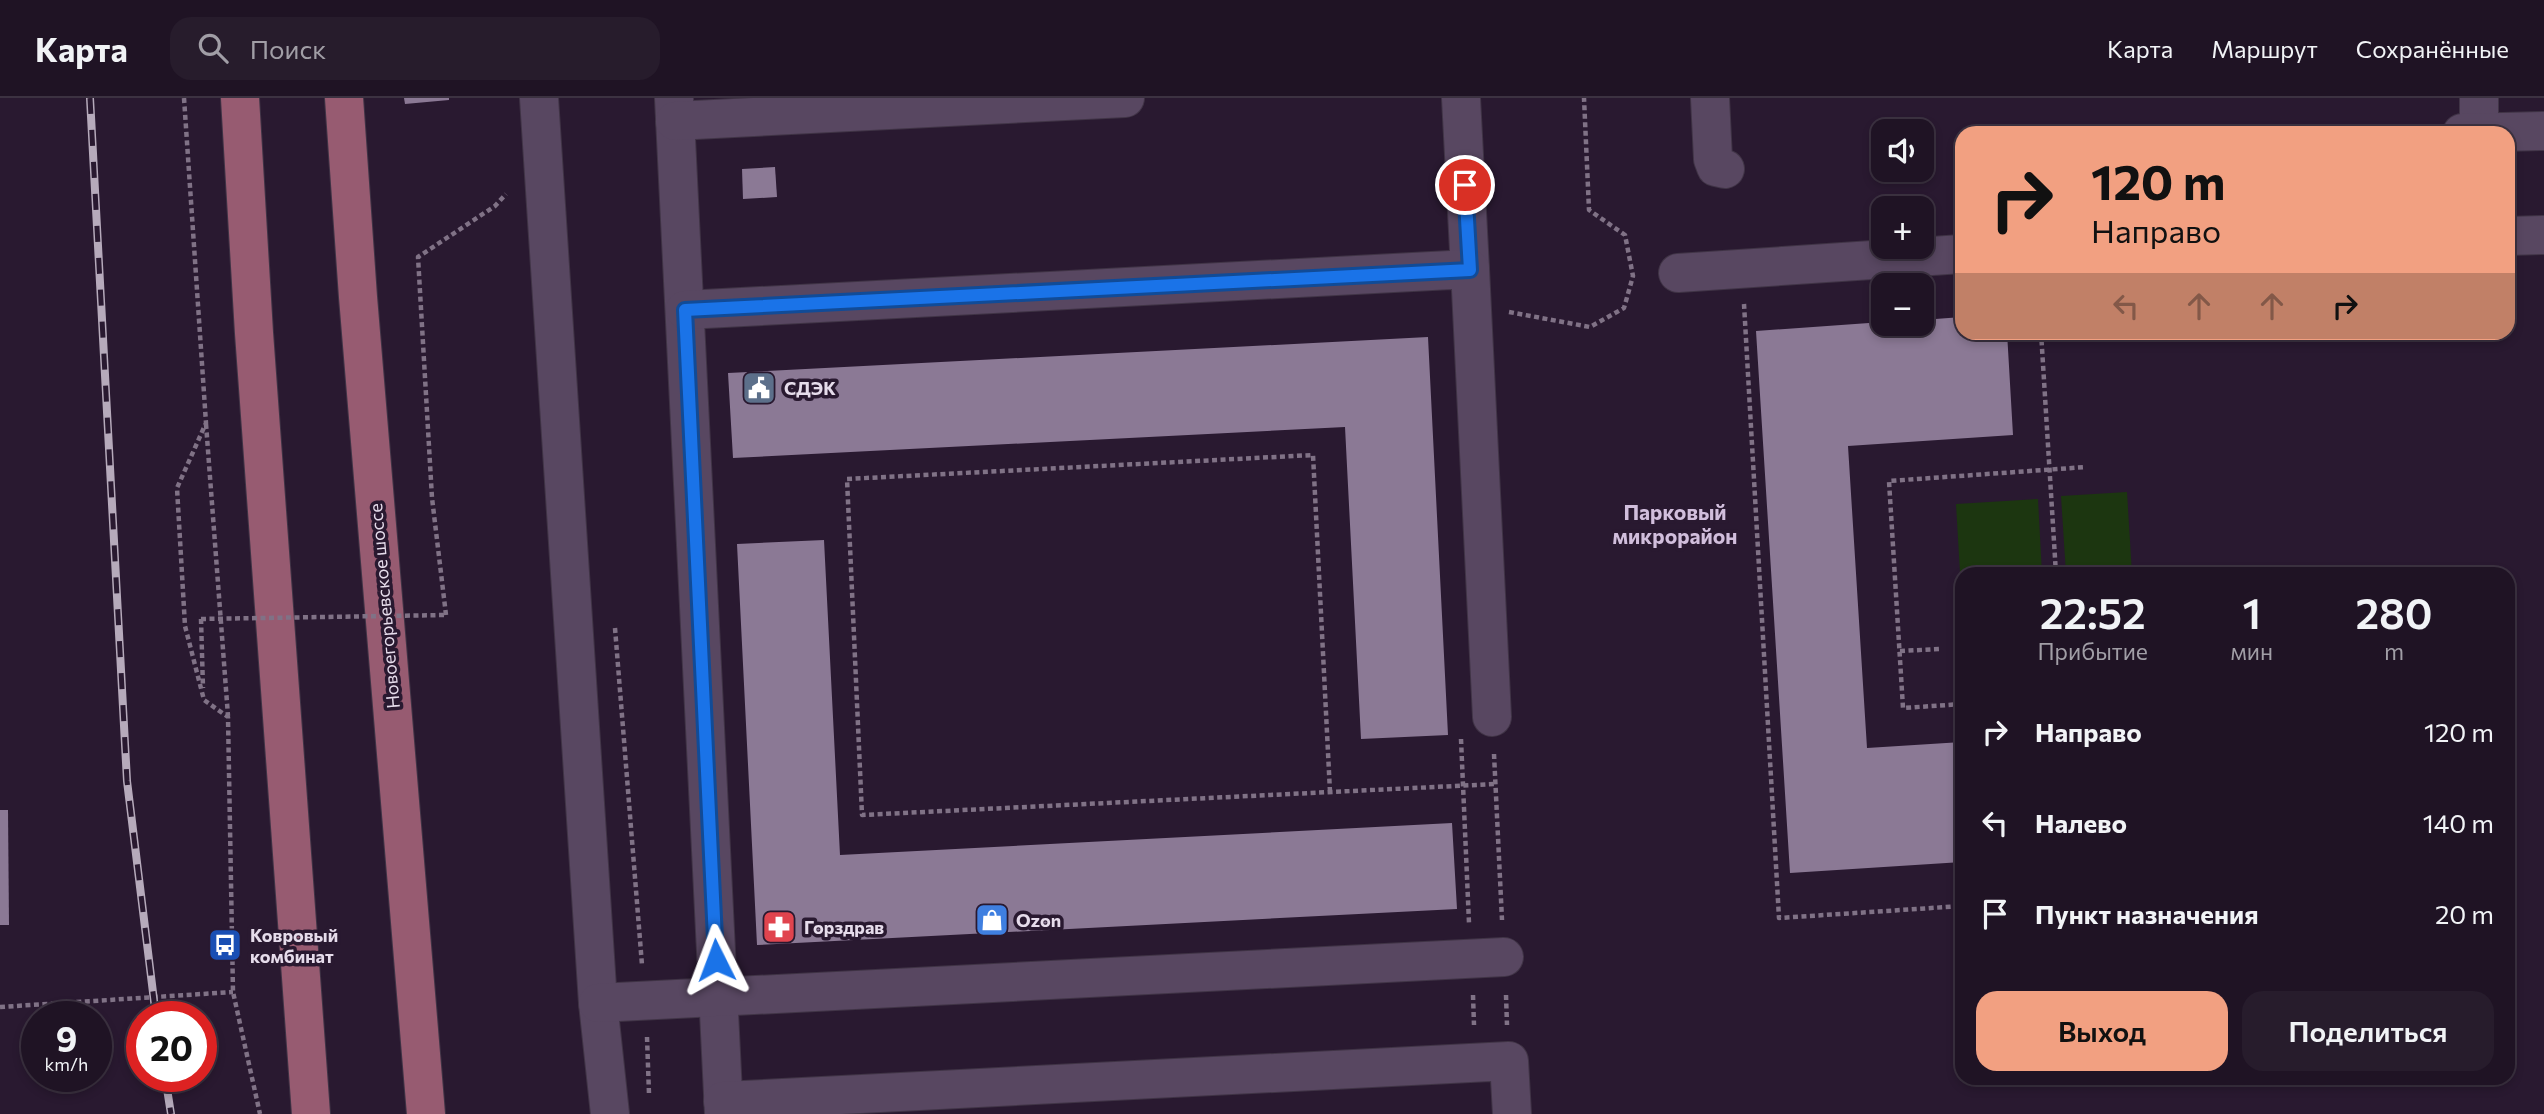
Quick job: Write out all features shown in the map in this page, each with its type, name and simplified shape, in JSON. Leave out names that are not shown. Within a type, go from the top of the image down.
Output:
[{"type":"main road","points":[[240,98],[254,333],[311,1114]]},
{"type":"main road","name":"Новоегорьевское шоссе","points":[[344,98],[426,1114]]},
{"type":"lane","points":[[539,98],[598,1003],[610,1114]]},
{"type":"lane","points":[[1125,98],[675,110],[724,1107],[1492,1061],[1512,1114]]},
{"type":"lane","points":[[1461,98],[1471,287],[1476,724]]},
{"type":"lane","points":[[1710,98],[1713,159],[1716,167],[1725,169]]},
{"type":"lane","points":[[2479,98],[2479,126]]},
{"type":"lane","points":[[2515,131],[2544,131]]},
{"type":"lane","points":[[2515,236],[2544,234]]},
{"type":"lane","points":[[1678,273],[1955,254]]},
{"type":"lane","points":[[685,310],[1471,287]]},
{"type":"lane","points":[[598,1003],[643,983],[719,998],[1477,947]]},
{"type":"path","points":[[184,98],[228,717],[233,992],[260,1114]]},
{"type":"path","points":[[1471,287],[1590,327],[1624,308],[1633,276],[1625,235],[1589,211],[1584,98]]},
{"type":"path","points":[[204,700],[201,619],[446,615],[432,498],[418,257],[495,206],[514,186]]},
{"type":"path","points":[[1742,269],[1779,918],[1955,905]]},
{"type":"path","points":[[2041,340],[2056,567]]},
{"type":"path","points":[[206,422],[177,488],[185,626],[204,700],[228,717]]},
{"type":"path","points":[[1330,792],[1314,455],[847,479],[862,815],[1495,784]]},
{"type":"path","points":[[1955,704],[1903,708],[1889,481],[2086,467]]},
{"type":"path","points":[[1899,651],[1939,649]]},
{"type":"path","points":[[1476,724],[1495,784],[1477,947],[1492,1061]]},
{"type":"path","points":[[1476,724],[1463,785],[1469,924],[1477,947],[1492,1061]]},
{"type":"path","points":[[650,1101],[643,983],[654,964]]},
{"type":"path","points":[[0,1007],[233,992]]},
{"type":"green space","points":[[2127,492],[2132,567],[2066,567],[2061,496]]},
{"type":"green space","points":[[2038,499],[2042,567],[1960,567],[1956,504]]},
{"type":"building","points":[[404,98],[449,98],[449,100],[405,104]]},
{"type":"building","points":[[775,167],[777,197],[743,199],[742,169]]},
{"type":"building","points":[[1955,318],[1955,340],[2007,340],[2013,435],[1848,446],[1867,748],[1955,742],[1955,862],[1790,873],[1756,331],[1871,323],[1871,336],[1934,336],[1934,319]]},
{"type":"building","points":[[1428,337],[1448,735],[1361,739],[1345,427],[733,458],[728,373]]},
{"type":"building","points":[[824,540],[840,855],[1452,823],[1457,909],[757,945],[737,544]]},
{"type":"building","points":[[0,810],[8,810],[9,925],[0,925]]},
{"type":"railway","points":[[90,98],[127,781],[154,1001]]},
{"type":"railway","points":[[168,1092],[171,1114]]},
{"type":"place","name":"СДЭК","points":[[759,388]]},
{"type":"place","name":"Ozon","points":[[992,920]]},
{"type":"place","name":"Горздрав","points":[[779,927]]},
{"type":"place","name":"Ковровый комбинат","points":[[225,945]]},
{"type":"district","name":"Парковый микрорайон","points":[[1675,523]]},
{"type":"route","points":[[716,960],[685,310],[1470,270],[1465,185]]}]
